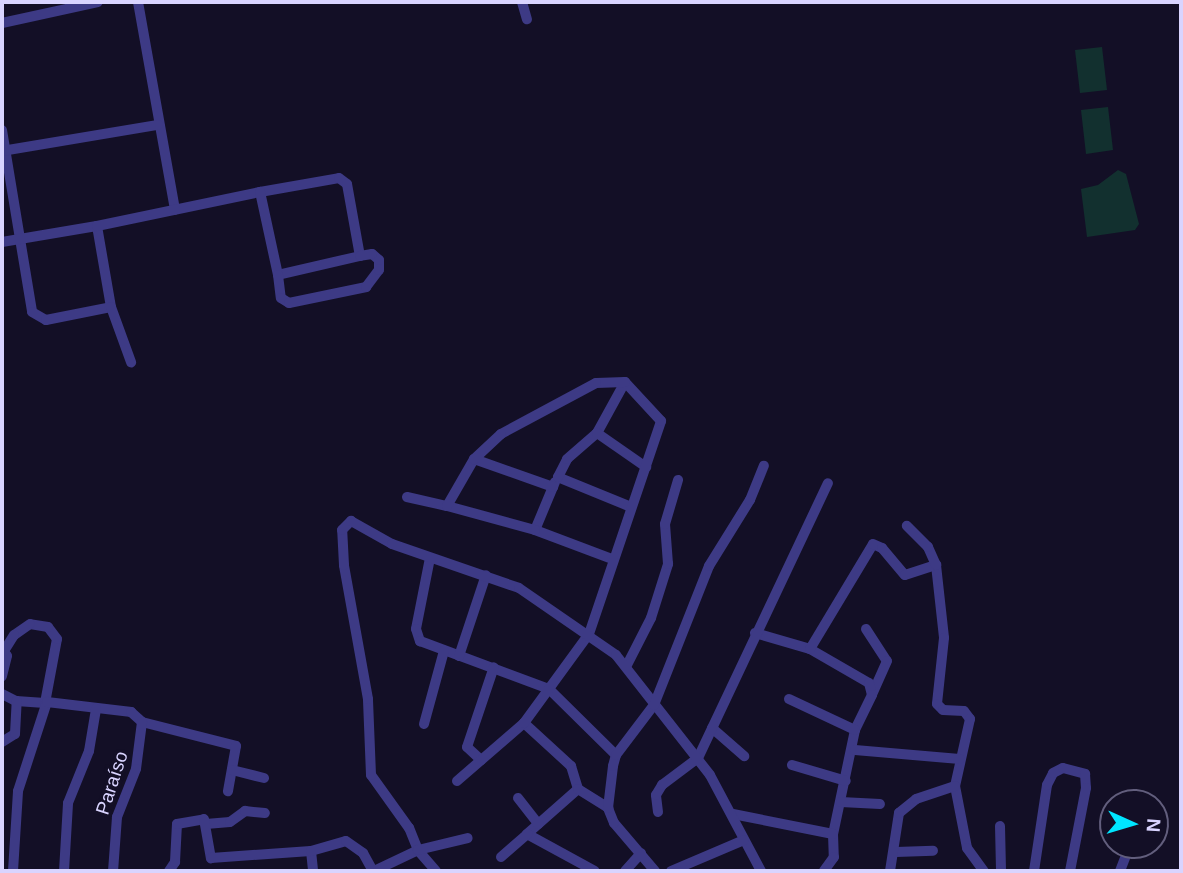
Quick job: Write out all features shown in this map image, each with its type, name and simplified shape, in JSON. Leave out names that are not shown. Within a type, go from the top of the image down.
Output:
[{"type":"street","points":[[2,23],[98,2]]},
{"type":"street","points":[[138,2],[175,210]]},
{"type":"street","points":[[522,2],[527,19]]},
{"type":"street","points":[[4,151],[158,125]]},
{"type":"street","points":[[2,130],[30,303],[38,319],[111,307]]},
{"type":"street","points":[[2,242],[97,226],[334,178],[345,181],[360,256]]},
{"type":"street","points":[[260,192],[281,298],[289,303],[366,287],[379,270],[379,260],[372,254],[278,275]]},
{"type":"street","points":[[97,226],[111,307],[131,362]]},
{"type":"street","points":[[535,530],[567,459],[597,433],[625,382]]},
{"type":"street","points":[[447,506],[474,459],[501,435],[552,403],[596,383],[625,382],[661,421],[612,559],[589,634],[524,723],[457,781]]},
{"type":"street","points":[[597,433],[646,467]]},
{"type":"street","points":[[474,459],[556,482],[631,508]]},
{"type":"street","points":[[655,871],[614,823],[608,808],[616,755],[654,705],[709,566],[750,500],[764,467]]},
{"type":"street","points":[[627,665],[651,618],[668,564],[665,524],[678,480]]},
{"type":"street","points":[[658,812],[656,795],[662,785],[698,758],[828,483]]},
{"type":"street","points":[[407,497],[535,530],[612,559]]},
{"type":"street","points":[[436,871],[418,850],[409,828],[371,775],[368,699],[347,588],[342,530],[346,523],[356,522],[392,544],[486,575],[542,600],[627,665],[654,705],[698,758],[733,814],[761,871]]},
{"type":"street","points":[[907,526],[928,547],[936,565],[944,638],[937,704],[943,710],[964,712],[970,719],[955,786],[967,848],[978,869]]},
{"type":"street","points":[[810,649],[873,544],[883,548],[905,575],[936,565]]},
{"type":"street","points":[[430,558],[416,629],[421,641],[548,689],[616,755]]},
{"type":"street","points":[[459,656],[486,575]]},
{"type":"street","points":[[2,676],[7,660],[3,649],[18,630],[30,624],[52,631],[57,644],[46,702],[18,791],[13,871]]},
{"type":"street","points":[[830,869],[833,834],[855,750],[855,730],[887,661],[866,629]]},
{"type":"street","points":[[755,633],[810,649],[869,683],[872,695]]},
{"type":"street","points":[[424,724],[444,651]]},
{"type":"street","points":[[481,760],[467,747],[494,667]]},
{"type":"street","points":[[2,694],[17,701],[131,712],[142,722],[236,746],[228,791]]},
{"type":"street","points":[[789,699],[855,730]]},
{"type":"street","points":[[2,742],[15,734],[17,701]]},
{"type":"street","points":[[64,871],[68,803],[89,751],[96,709]]},
{"type":"street","name":"Paraíso","points":[[113,871],[117,817],[140,757],[142,722]]},
{"type":"street","points":[[524,723],[571,766],[578,789],[608,808]]},
{"type":"street","points":[[712,728],[744,756]]},
{"type":"street","points":[[855,750],[960,759]]},
{"type":"street","points":[[792,765],[846,781]]},
{"type":"street","points":[[1034,871],[1047,785],[1053,773],[1063,768],[1085,774],[1086,788],[1070,871]]},
{"type":"street","points":[[232,770],[264,778]]},
{"type":"street","points":[[890,871],[896,852],[902,809],[955,786]]},
{"type":"street","points":[[500,857],[578,789]]},
{"type":"street","points":[[518,798],[538,824]]},
{"type":"street","points":[[841,802],[880,804]]},
{"type":"street","points":[[206,824],[229,822],[246,811],[265,813]]},
{"type":"street","points":[[733,814],[833,834]]},
{"type":"street","points":[[169,871],[175,862],[177,824],[204,819],[211,858],[310,851],[332,842],[350,842],[372,864],[374,871],[418,850],[468,838]]},
{"type":"street","points":[[1000,826],[1001,871]]},
{"type":"street","points":[[527,834],[595,871]]},
{"type":"street","points":[[671,871],[744,840]]},
{"type":"street","points":[[310,851],[313,871]]},
{"type":"street","points":[[896,852],[933,851]]},
{"type":"street","points":[[625,871],[641,853]]},
{"type":"green space","points":[[1102,47],[1107,90],[1080,93],[1075,50]]},
{"type":"green space","points":[[1108,107],[1113,150],[1086,154],[1081,110]]},
{"type":"green space","points":[[1118,170],[1126,174],[1139,224],[1135,230],[1087,237],[1081,189],[1098,185]]}]
